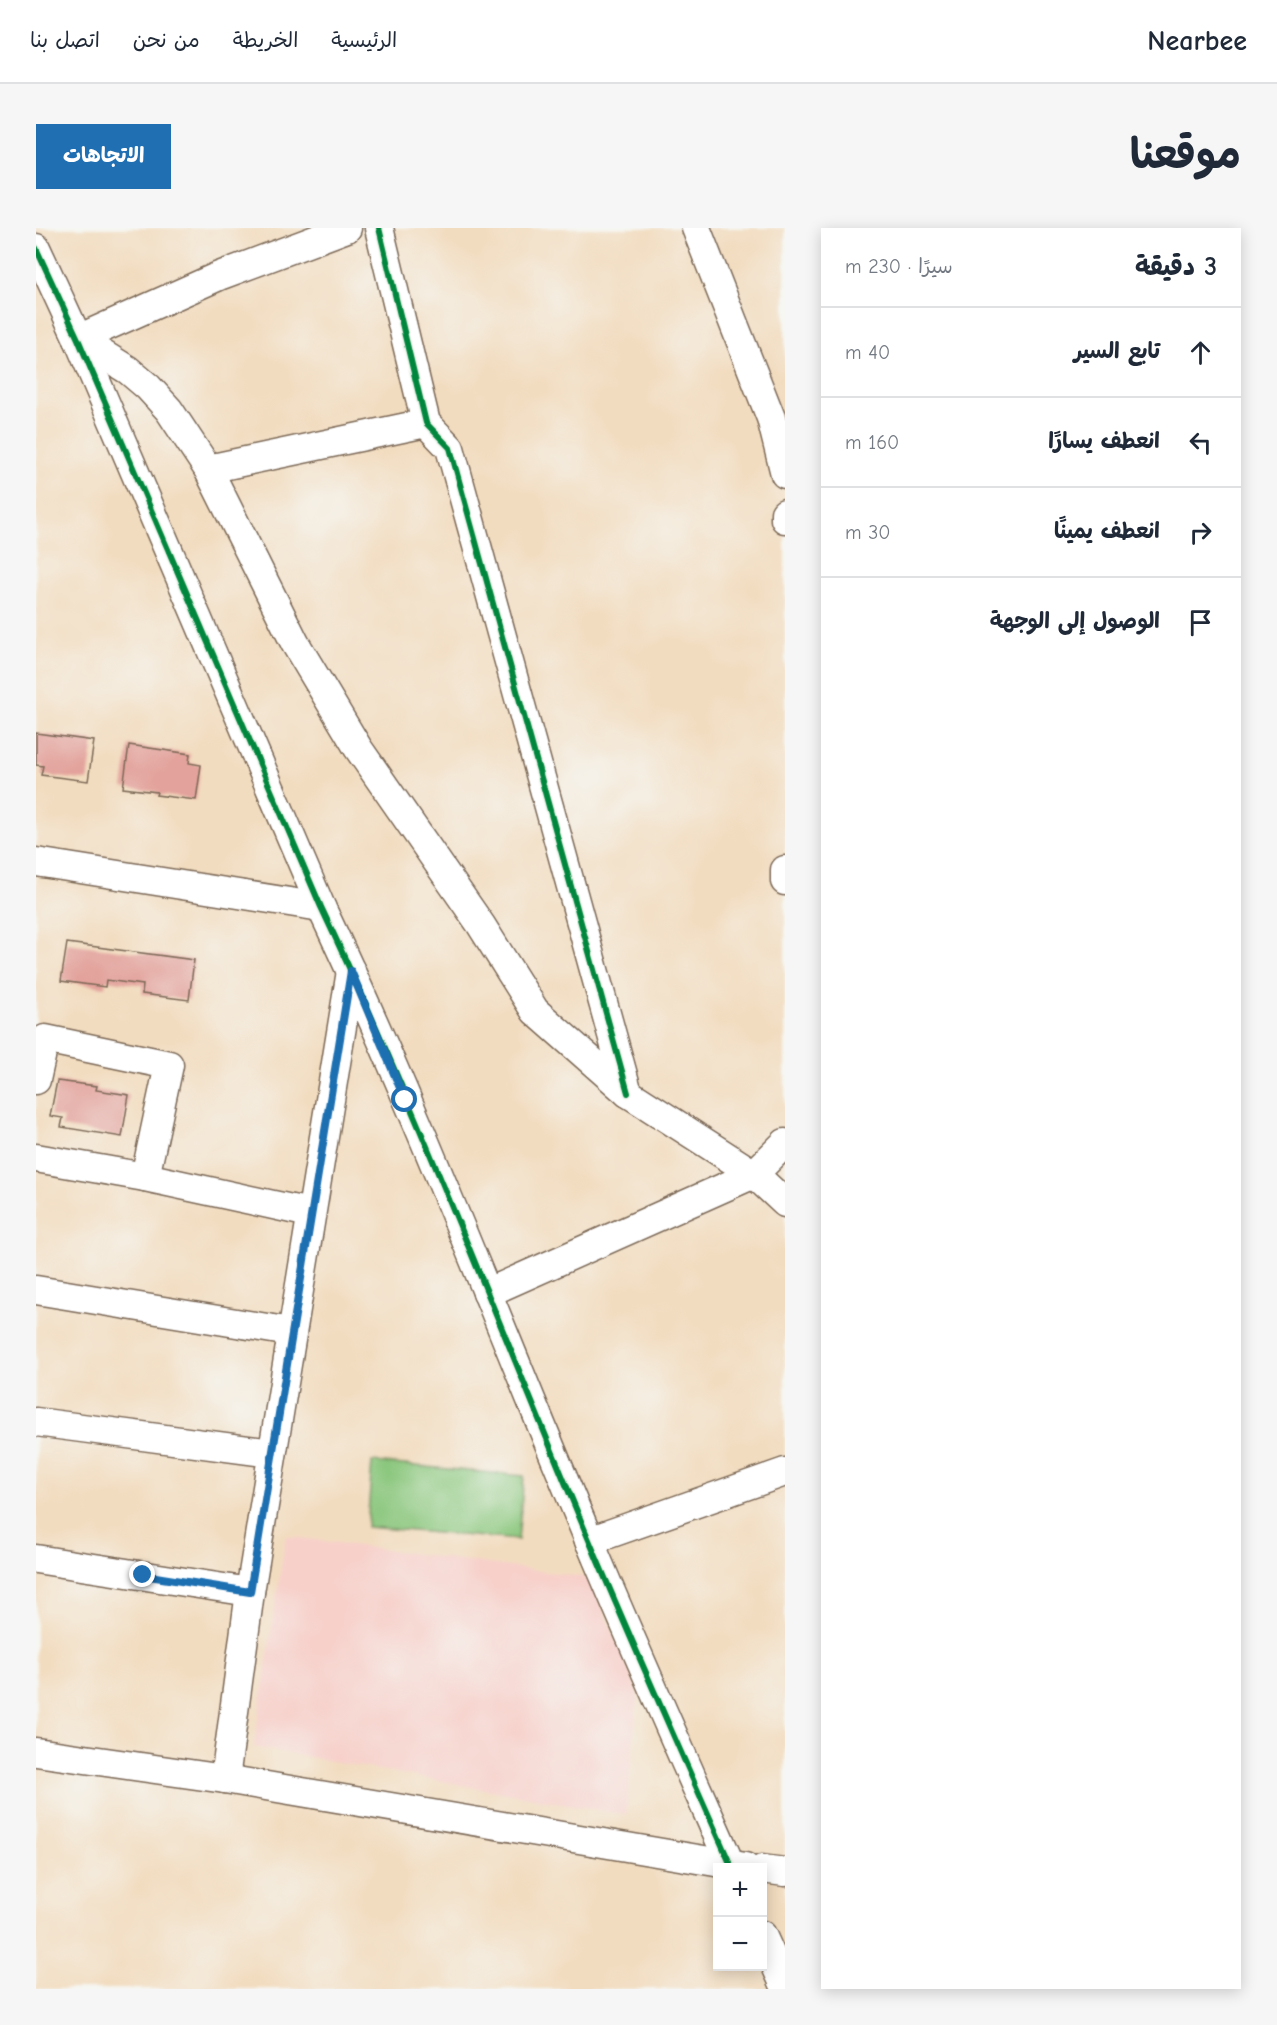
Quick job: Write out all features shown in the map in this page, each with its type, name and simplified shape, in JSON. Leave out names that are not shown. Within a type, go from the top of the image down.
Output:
[{"type":"street","points":[[78,339],[219,276],[345,228]]},
{"type":"street","points":[[379,228],[426,423],[450,448],[628,1093]]},
{"type":"street","points":[[696,228],[771,418],[785,474]]},
{"type":"street","points":[[36,248],[78,339],[321,907],[351,971],[589,1541],[736,1863]]},
{"type":"street","points":[[78,339],[119,364],[148,387],[169,410],[208,469],[295,643],[358,748],[481,925],[535,1011],[628,1093],[754,1174],[785,1203]]},
{"type":"street","points":[[208,469],[426,423]]},
{"type":"street","points":[[785,513],[785,519]]},
{"type":"street","points":[[36,862],[321,907]]},
{"type":"street","points":[[785,870],[785,881]]},
{"type":"street","points":[[225,1779],[250,1592],[351,971]]},
{"type":"street","points":[[36,1080],[45,1039],[169,1065],[144,1177]]},
{"type":"street","points":[[487,1293],[754,1174],[785,1143]]},
{"type":"street","points":[[36,1158],[144,1177],[310,1213]]},
{"type":"street","points":[[36,1290],[291,1332]]},
{"type":"street","points":[[36,1422],[272,1453]]},
{"type":"street","points":[[589,1541],[785,1472]]},
{"type":"street","points":[[36,1559],[250,1592]]},
{"type":"street","points":[[36,1752],[225,1779],[715,1863]]},
{"type":"street","points":[[767,1870],[785,1872]]},
{"type":"street","points":[[767,1946],[785,1986]]},
{"type":"shaded area","points":[[286,1536],[590,1578],[638,1692],[626,1815],[254,1747]]},
{"type":"green space","points":[[372,1462],[524,1476],[518,1540],[367,1527]]},
{"type":"building","points":[[36,733],[94,741],[88,781],[41,775],[43,766],[36,765]]},
{"type":"building","points":[[129,745],[190,754],[189,763],[201,765],[196,800],[123,788]]},
{"type":"building","points":[[67,943],[194,960],[189,1000],[142,994],[143,985],[106,980],[105,987],[61,981]]},
{"type":"building","points":[[57,1081],[97,1086],[96,1090],[129,1095],[122,1137],[61,1127],[63,1118],[50,1116]]},
{"type":"cycle path","points":[[379,228],[426,423],[450,448],[628,1093]]},
{"type":"cycle path","points":[[36,248],[78,339],[321,907],[392,1064],[606,1581],[730,1863]]},
{"type":"route","points":[[143,1575],[250,1592],[351,971],[405,1100]]}]
